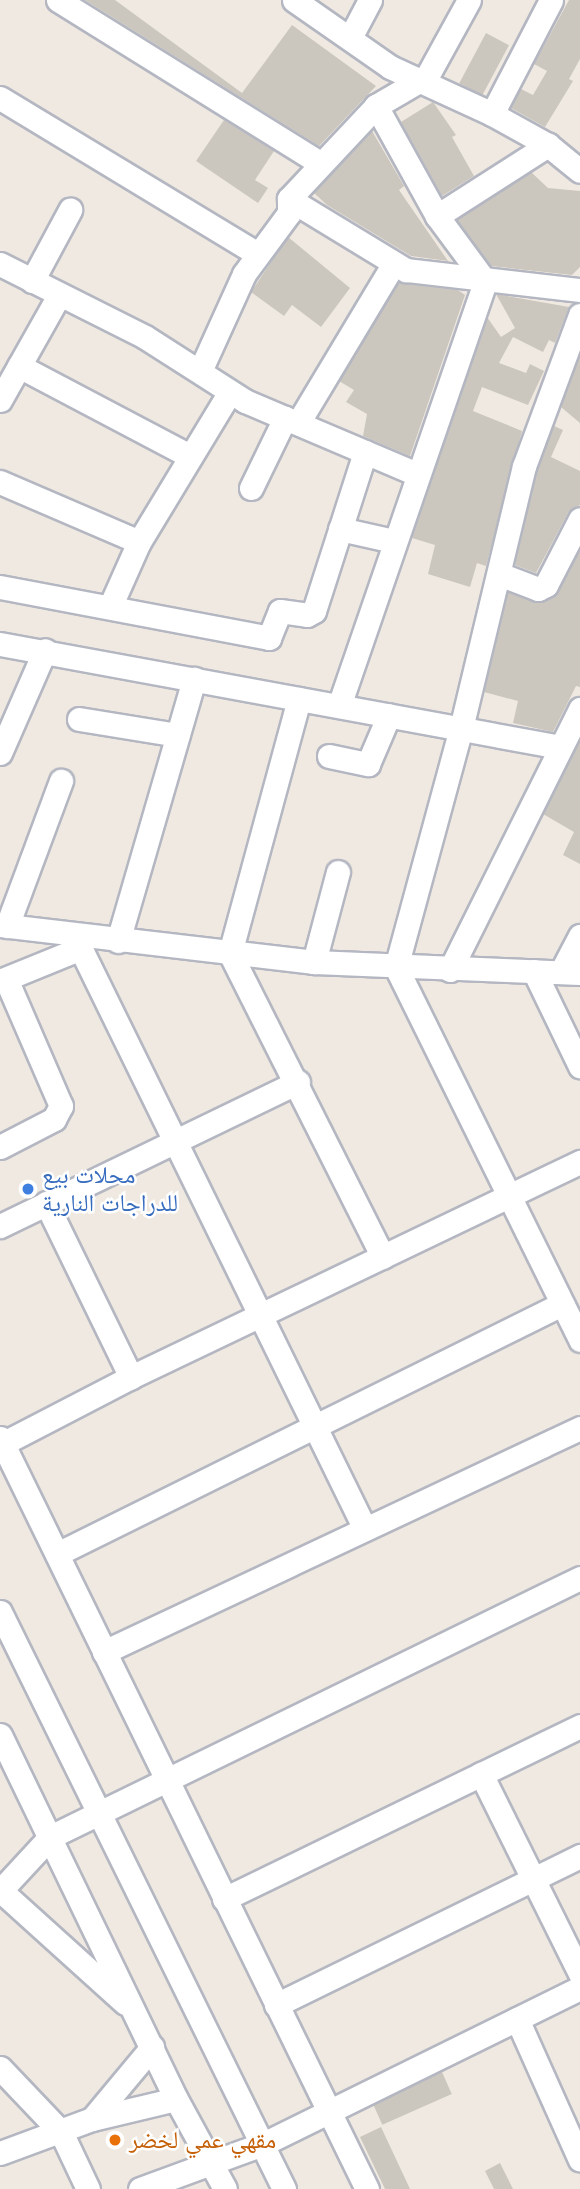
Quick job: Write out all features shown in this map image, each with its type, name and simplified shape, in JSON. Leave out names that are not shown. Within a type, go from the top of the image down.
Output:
[{"type":"street","points":[[58,0],[320,163]]},
{"type":"street","points":[[294,0],[316,8],[350,38],[421,81],[492,114],[548,145],[579,169]]},
{"type":"street","points":[[350,38],[370,0]]},
{"type":"street","points":[[201,369],[244,274],[289,213],[289,199],[376,106],[421,81],[469,0]]},
{"type":"street","points":[[492,114],[551,0]]},
{"type":"street","points":[[0,99],[258,254]]},
{"type":"street","points":[[376,106],[437,216],[485,281]]},
{"type":"street","points":[[437,216],[548,145]]},
{"type":"street","points":[[289,199],[393,265],[427,275],[580,290]]},
{"type":"street","points":[[32,281],[70,210]]},
{"type":"street","points":[[0,264],[58,297],[201,369],[230,392],[416,474]]},
{"type":"street","points":[[251,488],[291,420],[393,265]]},
{"type":"street","points":[[339,706],[416,474],[485,281]]},
{"type":"street","points":[[1,397],[58,297]]},
{"type":"street","points":[[580,315],[536,427],[461,728],[396,967],[580,1340]]},
{"type":"street","points":[[19,366],[190,456]]},
{"type":"street","points":[[110,607],[139,542],[230,392]]},
{"type":"street","points":[[0,587],[269,638],[280,611],[307,615],[314,611],[365,452]]},
{"type":"street","points":[[0,482],[139,542]]},
{"type":"street","points":[[499,574],[538,589],[546,586],[580,519]]},
{"type":"street","points":[[340,529],[394,541]]},
{"type":"street","points":[[0,644],[46,650],[560,747]]},
{"type":"street","points":[[0,753],[46,650]]},
{"type":"street","points":[[118,941],[194,678]]},
{"type":"street","points":[[299,699],[230,953],[298,1082],[383,1257]]},
{"type":"street","points":[[450,970],[580,709]]},
{"type":"street","points":[[329,756],[368,764],[389,715]]},
{"type":"street","points":[[79,719],[178,735]]},
{"type":"street","points":[[61,781],[3,925],[76,942],[118,941],[314,961],[450,970],[570,972],[580,936]]},
{"type":"street","points":[[314,961],[338,872]]},
{"type":"street","points":[[0,1147],[54,1119],[61,1106],[3,980],[76,942]]},
{"type":"street","points":[[76,942],[365,1529]]},
{"type":"street","points":[[534,971],[580,1066]]},
{"type":"street","points":[[0,1226],[298,1082]]},
{"type":"street","points":[[367,2189],[331,2109],[276,2005],[1,1442],[580,1162]]},
{"type":"street","points":[[46,1203],[131,1377]]},
{"type":"street","points":[[57,1554],[562,1304]]},
{"type":"street","points":[[104,1652],[580,1428]]},
{"type":"street","points":[[134,2011],[0,1890],[50,1837],[580,1578]]},
{"type":"street","points":[[0,1612],[97,1814],[284,2189]]},
{"type":"street","points":[[224,1899],[580,1726]]},
{"type":"street","points":[[0,1735],[176,2098],[225,2189]]},
{"type":"street","points":[[481,1774],[580,1973]]},
{"type":"street","points":[[276,2005],[580,1856]]},
{"type":"street","points":[[140,2189],[263,2144],[580,1988]]},
{"type":"street","points":[[517,2019],[580,2161]]},
{"type":"street","points":[[92,2119],[152,2047]]},
{"type":"street","points":[[0,2068],[61,2132],[88,2189]]},
{"type":"street","points":[[0,2153],[92,2119],[176,2098]]},
{"type":"building","points":[[85,0],[115,0],[242,93],[292,25],[376,86],[319,146]]},
{"type":"building","points":[[569,0],[580,0],[580,59],[569,79],[573,81],[545,127],[511,108],[521,89],[533,95],[547,71],[534,64]]},
{"type":"building","points":[[486,33],[509,45],[482,96],[459,83]]},
{"type":"building","points":[[433,102],[456,135],[452,137],[474,176],[442,196],[401,122]]},
{"type":"building","points":[[224,120],[274,151],[255,180],[268,188],[258,203],[196,161]]},
{"type":"building","points":[[372,131],[404,186],[399,190],[448,261],[411,256],[327,205],[314,193]]},
{"type":"building","points":[[531,172],[548,188],[580,191],[580,267],[572,275],[491,266],[457,220]]},
{"type":"building","points":[[288,237],[350,288],[321,327],[292,305],[284,316],[251,292]]},
{"type":"building","points":[[398,283],[458,290],[465,295],[410,456],[363,436],[367,414],[346,402],[354,390],[339,381]]},
{"type":"building","points":[[496,294],[569,307],[555,343],[549,340],[543,352],[513,337],[499,363],[526,373],[530,364],[544,371],[528,405],[482,387],[473,411],[522,431],[486,566],[477,563],[470,587],[428,574],[435,545],[412,538],[487,317],[501,337],[515,328]]},
{"type":"building","points":[[580,355],[580,423],[561,407]]},
{"type":"building","points":[[554,426],[563,430],[551,457],[580,471],[580,505],[568,513],[536,573],[515,565],[537,470]]},
{"type":"building","points":[[580,550],[580,687],[576,686],[553,732],[513,723],[518,701],[484,692],[508,592],[538,603],[552,598]]},
{"type":"building","points":[[580,740],[580,864],[563,855],[574,832],[543,814]]},
{"type":"building","points":[[442,2072],[452,2094],[382,2125],[373,2103]]},
{"type":"building","points":[[381,2127],[410,2189],[385,2189],[360,2137]]},
{"type":"building","points":[[500,2163],[513,2189],[494,2189],[485,2171]]},
{"type":"place","name":"محلات بيع للدراجات النارية","points":[[28,1189]]},
{"type":"place","name":"مقهي عمي لخضر","points":[[115,2140]]}]
